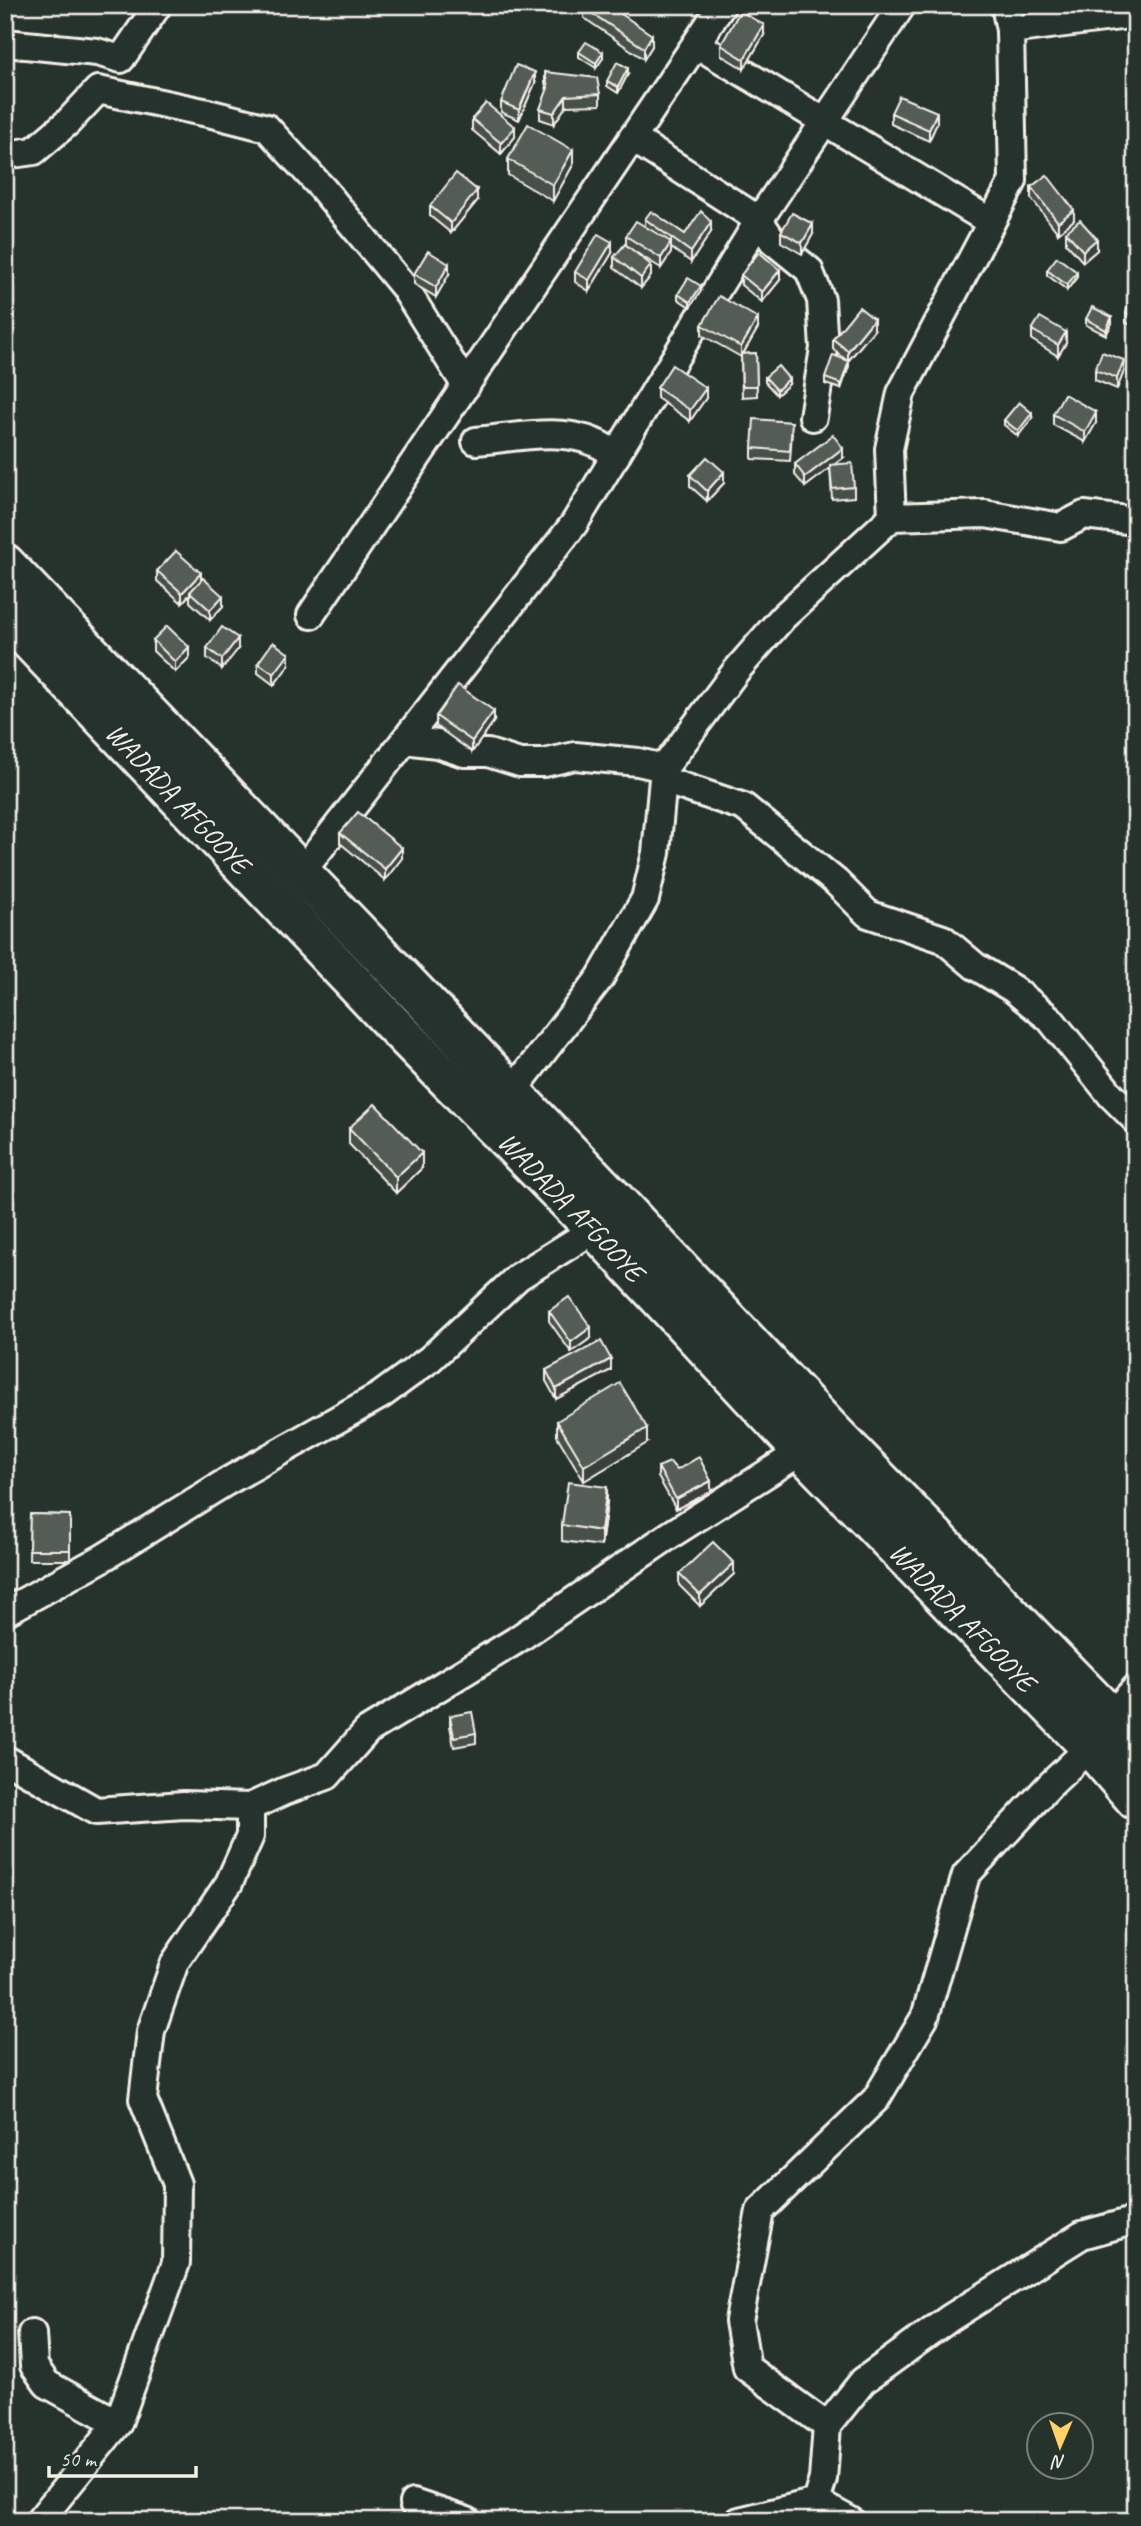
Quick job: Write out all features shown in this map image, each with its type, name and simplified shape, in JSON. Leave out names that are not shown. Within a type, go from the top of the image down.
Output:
[{"type":"highway","name":"WADADA AFGOOYE","points":[[5,564],[512,1092],[837,1437],[1100,1731],[1136,1800]]},
{"type":"highway","name":"WADADA AFGOOYE","points":[[5,615],[392,1023],[595,1229],[802,1451],[1100,1731],[1136,1745]]},
{"type":"street","points":[[5,155],[34,150],[68,122],[98,90],[158,5]]},
{"type":"street","points":[[312,615],[722,5]]},
{"type":"street","points":[[300,874],[574,524],[759,220],[902,5]]},
{"type":"street","points":[[892,517],[889,449],[901,393],[1013,181],[1008,18],[1136,15]]},
{"type":"street","points":[[5,43],[97,52],[121,59]]},
{"type":"street","points":[[696,44],[991,222]]},
{"type":"street","points":[[98,90],[267,128],[323,189],[404,286],[466,386]]},
{"type":"street","points":[[632,138],[759,220],[773,242],[809,270],[821,300],[824,348],[813,417]]},
{"type":"street","points":[[476,441],[567,434],[590,439],[605,446],[616,456]]},
{"type":"street","points":[[512,1092],[600,978],[645,898],[656,853],[663,774],[736,671],[783,617],[892,517],[985,514],[1061,527],[1084,515],[1136,521]]},
{"type":"street","points":[[405,740],[437,744],[464,753],[488,753],[520,763],[544,763],[575,756],[638,762],[744,807],[836,882],[868,914],[943,939],[975,966],[1013,989],[1050,1019],[1111,1095],[1136,1120]]},
{"type":"street","points":[[5,1612],[101,1559],[226,1482],[382,1395],[430,1359],[518,1277],[595,1229]]},
{"type":"street","points":[[5,1759],[96,1811],[184,1805],[250,1807],[327,1776],[367,1731],[515,1641],[670,1535],[802,1451]]},
{"type":"street","points":[[827,2426],[747,2368],[739,2320],[760,2211],[876,2099],[925,2017],[966,1875],[1100,1731],[1136,1688]]},
{"type":"street","points":[[39,2521],[118,2423],[176,2263],[177,2184],[143,2099],[151,2031],[175,1962],[229,1883],[250,1836],[250,1807]]},
{"type":"street","points":[[816,2502],[823,2479],[827,2426],[863,2381],[950,2318],[1082,2235],[1136,2220]]},
{"type":"street","points":[[32,2333],[34,2366],[47,2384],[118,2423]]},
{"type":"street","points":[[739,2521],[816,2502],[851,2521]]},
{"type":"street","points":[[413,2503],[467,2521]]},
{"type":"building","points":[[585,5],[608,5],[652,35],[644,48],[584,8]]},
{"type":"building","points":[[740,11],[764,25],[744,59],[721,45]]},
{"type":"building","points":[[586,42],[603,52],[596,63],[579,52]]},
{"type":"building","points":[[617,62],[628,68],[618,87],[607,81]]},
{"type":"building","points":[[516,65],[535,72],[519,110],[501,102]]},
{"type":"building","points":[[545,72],[597,78],[600,94],[566,96],[554,113],[540,109],[548,88]]},
{"type":"building","points":[[899,96],[937,112],[929,130],[891,113]]},
{"type":"building","points":[[486,103],[515,127],[501,143],[472,119]]},
{"type":"building","points":[[528,124],[573,150],[553,185],[508,159]]},
{"type":"building","points":[[456,173],[477,190],[451,223],[430,206]]},
{"type":"building","points":[[1047,175],[1074,210],[1058,222],[1031,187]]},
{"type":"building","points":[[651,211],[685,234],[701,211],[711,222],[691,252],[645,219]]},
{"type":"building","points":[[792,213],[813,224],[802,243],[781,232]]},
{"type":"building","points":[[1080,220],[1097,239],[1083,251],[1066,232]]},
{"type":"building","points":[[636,221],[671,242],[661,258],[626,236]]},
{"type":"building","points":[[598,234],[612,242],[589,280],[575,272]]},
{"type":"building","points":[[625,244],[651,265],[641,278],[614,257]]},
{"type":"building","points":[[428,251],[449,264],[436,287],[414,274]]},
{"type":"building","points":[[759,252],[780,270],[762,292],[741,275]]},
{"type":"building","points":[[1057,257],[1077,272],[1067,285],[1047,270]]},
{"type":"building","points":[[688,278],[701,286],[690,302],[678,294]]},
{"type":"building","points":[[1133,287],[1136,288],[1136,316],[1126,313]]},
{"type":"building","points":[[719,296],[758,318],[741,347],[702,325]]},
{"type":"building","points":[[859,307],[874,319],[848,351],[833,339]]},
{"type":"building","points":[[1092,307],[1112,317],[1106,330],[1086,319]]},
{"type":"building","points":[[1040,317],[1066,332],[1058,345],[1032,330]]},
{"type":"building","points":[[1102,352],[1124,360],[1117,378],[1095,370]]},
{"type":"building","points":[[756,353],[757,386],[742,386],[741,354]]},
{"type":"building","points":[[833,355],[849,361],[841,384],[825,378]]},
{"type":"building","points":[[672,365],[706,388],[690,410],[657,388]]},
{"type":"building","points":[[778,366],[789,379],[777,390],[765,377]]},
{"type":"building","points":[[1064,394],[1096,412],[1085,432],[1053,414]]},
{"type":"building","points":[[1019,402],[1032,413],[1018,431],[1004,420]]},
{"type":"building","points":[[754,419],[792,422],[790,451],[752,448]]},
{"type":"building","points":[[833,435],[843,448],[805,477],[795,464]]},
{"type":"building","points":[[707,457],[724,472],[707,491],[690,475]]},
{"type":"building","points":[[852,463],[854,487],[832,489],[830,465]]},
{"type":"building","points":[[1132,530],[1136,530],[1136,551],[1128,549]]},
{"type":"building","points":[[176,551],[201,573],[182,593],[157,571]]},
{"type":"building","points":[[203,578],[223,596],[210,610],[190,592]]},
{"type":"building","points":[[167,626],[189,647],[175,662],[153,640]]},
{"type":"building","points":[[222,627],[238,638],[222,659],[207,648]]},
{"type":"building","points":[[273,642],[289,654],[274,674],[258,663]]},
{"type":"building","points":[[458,685],[494,711],[472,741],[436,716]]},
{"type":"building","points":[[358,812],[402,848],[385,869],[340,833]]},
{"type":"building","points":[[375,1104],[422,1153],[396,1177],[349,1128]]},
{"type":"building","points":[[569,1297],[591,1327],[571,1342],[549,1311]]},
{"type":"building","points":[[601,1341],[611,1359],[556,1389],[546,1370]]},
{"type":"building","points":[[620,1383],[647,1428],[584,1466],[557,1421]]},
{"type":"building","points":[[699,1457],[711,1481],[676,1499],[658,1467],[670,1462],[677,1470]]},
{"type":"building","points":[[568,1482],[607,1487],[601,1531],[562,1525]]},
{"type":"building","points":[[30,1514],[70,1515],[70,1550],[29,1550]]},
{"type":"building","points":[[713,1542],[734,1563],[700,1595],[679,1574]]},
{"type":"building","points":[[472,1712],[476,1733],[454,1737],[450,1716]]}]
